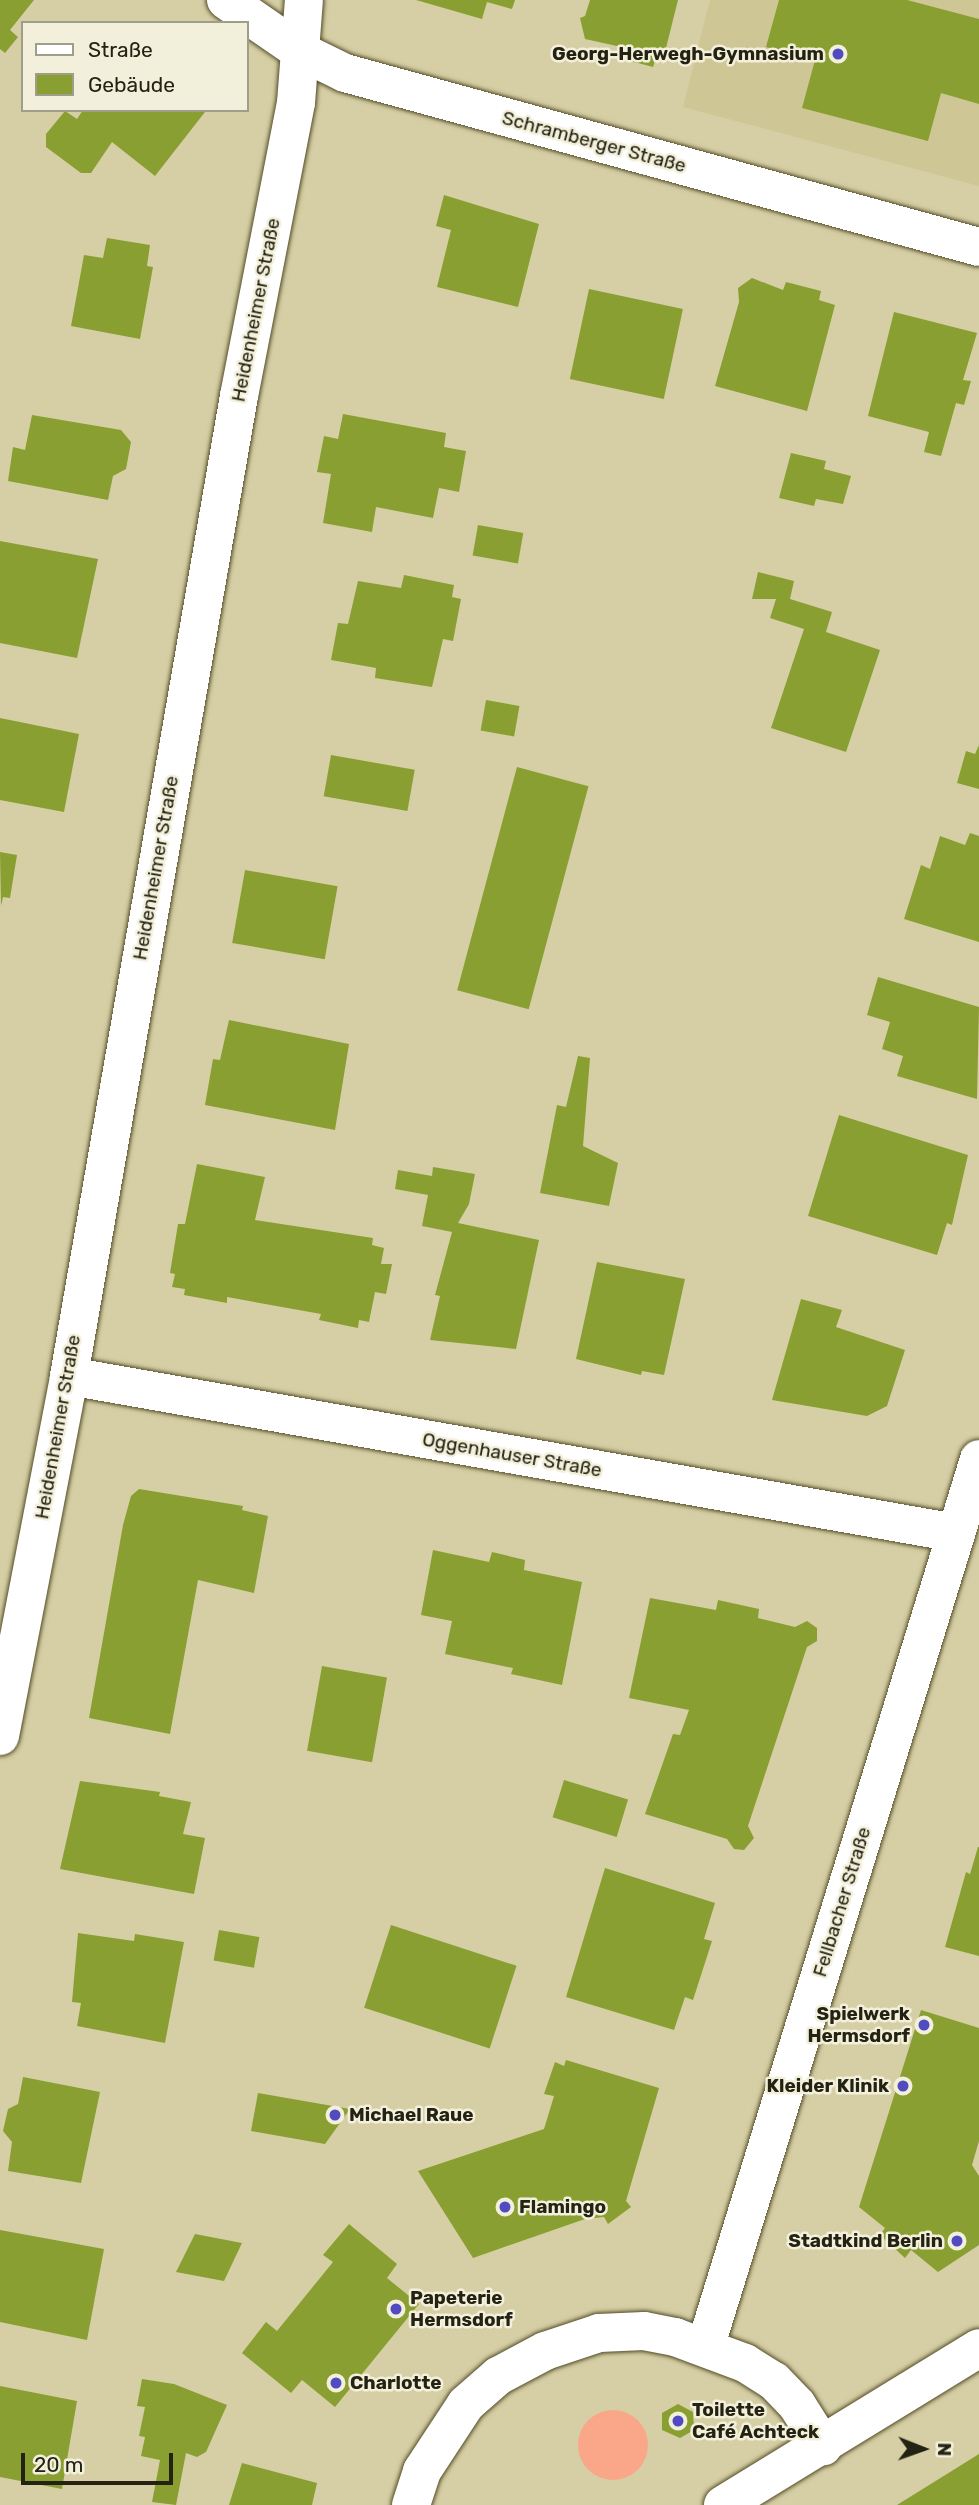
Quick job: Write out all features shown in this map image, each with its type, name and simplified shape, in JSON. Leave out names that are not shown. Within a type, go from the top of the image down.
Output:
[{"type":"street","name":"Schramberger Straße","points":[[226,0],[300,51],[345,73],[979,247]]},
{"type":"street","name":"Heidenheimer Straße","points":[[0,1736],[69,1376],[237,410],[296,103],[304,0]]},
{"type":"street","name":"Oggenhauser Straße","points":[[69,1376],[956,1533]]},
{"type":"street","name":"Fellbacher Straße","points":[[706,2345],[979,1460]]},
{"type":"street","points":[[411,2505],[422,2471],[441,2437],[466,2404],[498,2376],[545,2351],[599,2333],[644,2331],[706,2345],[774,2381],[797,2405],[823,2446]]},
{"type":"street","points":[[723,2505],[979,2348]]},
{"type":"shaded area","name":"Georg-Herwegh-Gymnasium","points":[[710,0],[979,0],[979,186],[683,107]]},
{"type":"shaded area","points":[[606,2410],[620,2410],[633,2416],[642,2425],[648,2445],[646,2458],[638,2470],[620,2480],[606,2480],[593,2474],[584,2465],[578,2452],[578,2438],[584,2425],[593,2416]]},
{"type":"building","points":[[0,0],[34,0],[10,30],[18,37],[5,53],[0,49]]},
{"type":"building","points":[[416,0],[515,0],[512,9],[487,2],[482,19]]},
{"type":"building","points":[[590,0],[678,0],[664,56],[657,55],[653,67],[623,59],[626,48],[585,39],[580,18],[585,16]]},
{"type":"building","points":[[779,0],[907,0],[979,19],[979,104],[941,93],[928,141],[802,108],[815,60],[766,47]]},
{"type":"building","points":[[64,112],[77,119],[82,112],[205,112],[155,176],[112,142],[91,173],[81,173],[46,147],[46,134]]},
{"type":"building","points":[[444,195],[539,224],[518,307],[437,287],[451,230],[436,226]]},
{"type":"building","points":[[107,238],[150,245],[147,266],[153,267],[140,339],[71,326],[84,255],[103,258]]},
{"type":"building","points":[[752,278],[783,290],[786,282],[821,291],[819,300],[835,305],[807,411],[715,386],[739,302],[738,288]]},
{"type":"building","points":[[589,289],[683,309],[664,399],[570,379]]},
{"type":"building","points":[[894,312],[977,333],[963,380],[971,381],[964,405],[956,403],[941,456],[924,452],[929,432],[868,416]]},
{"type":"building","points":[[343,414],[446,433],[444,447],[466,451],[459,492],[439,488],[433,518],[376,507],[372,532],[323,523],[331,474],[317,472],[324,436],[338,439]]},
{"type":"building","points":[[32,415],[121,430],[131,442],[126,469],[113,476],[108,500],[8,481],[13,447],[25,450]]},
{"type":"building","points":[[791,453],[826,461],[824,469],[851,476],[843,504],[816,499],[814,506],[779,498]]},
{"type":"building","points":[[478,525],[523,533],[518,564],[473,556]]},
{"type":"building","points":[[0,541],[98,559],[77,658],[0,643]]},
{"type":"building","points":[[758,572],[794,581],[790,599],[832,612],[826,632],[880,650],[846,752],[771,728],[804,629],[770,618],[776,599],[752,599]]},
{"type":"building","points":[[404,575],[454,585],[452,597],[461,599],[453,641],[443,639],[432,687],[375,678],[376,668],[331,660],[338,623],[348,624],[358,581],[401,588]]},
{"type":"building","points":[[486,700],[519,706],[514,736],[481,731]]},
{"type":"building","points":[[0,718],[79,734],[64,812],[0,800]]},
{"type":"building","points":[[979,745],[979,789],[957,783],[966,751],[975,754]]},
{"type":"building","points":[[331,755],[415,770],[407,811],[324,796]]},
{"type":"building","points":[[517,767],[588,786],[529,1009],[457,990]]},
{"type":"building","points":[[970,833],[979,836],[979,942],[904,919],[921,865],[930,869],[940,836],[965,845]]},
{"type":"building","points":[[0,852],[17,855],[10,898],[3,897],[1,906]]},
{"type":"building","points":[[245,870],[338,886],[325,959],[232,943]]},
{"type":"building","points":[[878,977],[979,1007],[977,1099],[897,1076],[903,1056],[882,1049],[890,1022],[867,1015]]},
{"type":"building","points":[[229,1020],[349,1044],[335,1130],[205,1105],[213,1059],[220,1060]]},
{"type":"building","points":[[578,1056],[590,1058],[583,1146],[618,1163],[609,1206],[540,1193],[557,1105],[566,1107]]},
{"type":"building","points":[[839,1115],[968,1155],[952,1225],[947,1223],[937,1255],[808,1216]]},
{"type":"building","points":[[197,1164],[265,1177],[255,1220],[373,1238],[372,1245],[384,1248],[381,1264],[392,1264],[386,1294],[375,1292],[369,1322],[359,1320],[358,1328],[319,1320],[321,1314],[227,1297],[227,1303],[184,1295],[185,1289],[172,1287],[175,1274],[170,1273],[178,1224],[185,1224]]},
{"type":"building","points":[[433,1167],[475,1174],[469,1204],[458,1223],[539,1240],[516,1349],[430,1340],[440,1296],[435,1295],[452,1232],[422,1226],[428,1195],[395,1189],[398,1170],[432,1176]]},
{"type":"building","points":[[597,1262],[685,1279],[664,1375],[642,1371],[641,1375],[576,1359]]},
{"type":"building","points":[[801,1299],[842,1310],[836,1327],[905,1350],[887,1406],[867,1416],[772,1400]]},
{"type":"building","points":[[139,1489],[243,1506],[242,1510],[268,1516],[254,1593],[198,1580],[170,1734],[89,1718],[123,1525],[131,1496]]},
{"type":"building","points":[[433,1550],[489,1562],[492,1552],[525,1560],[524,1570],[582,1582],[562,1685],[511,1674],[513,1668],[445,1654],[452,1621],[421,1615]]},
{"type":"building","points":[[650,1598],[716,1610],[718,1600],[759,1609],[758,1618],[795,1627],[807,1621],[817,1628],[817,1641],[807,1647],[748,1826],[754,1838],[744,1850],[734,1849],[727,1839],[645,1814],[673,1734],[680,1735],[689,1710],[629,1698]]},
{"type":"building","points":[[322,1666],[387,1677],[372,1762],[307,1751]]},
{"type":"building","points":[[564,1780],[628,1800],[617,1837],[553,1817]]},
{"type":"building","points":[[80,1781],[160,1792],[159,1796],[191,1802],[183,1834],[205,1838],[194,1894],[60,1869]]},
{"type":"building","points":[[978,1847],[979,1956],[945,1947],[966,1872],[970,1874]]},
{"type":"building","points":[[605,1868],[715,1903],[704,1939],[712,1941],[693,2000],[685,1997],[674,2030],[566,1997]]},
{"type":"building","points":[[391,1925],[517,1966],[490,2049],[364,2008]]},
{"type":"building","points":[[219,1930],[259,1937],[254,1968],[214,1961]]},
{"type":"building","points":[[78,1933],[134,1941],[135,1934],[184,1942],[165,2043],[77,2026],[81,2003],[72,2002]]},
{"type":"building","points":[[921,2010],[979,2028],[979,2141],[972,2165],[979,2176],[979,2245],[938,2272],[911,2250],[905,2258],[880,2235],[885,2228],[859,2207]]},
{"type":"building","points":[[566,2060],[659,2088],[626,2201],[631,2207],[608,2224],[604,2217],[585,2219],[473,2258],[418,2171],[544,2129],[554,2096],[544,2094],[555,2062],[564,2066]]},
{"type":"building","points":[[23,2077],[100,2092],[81,2183],[8,2171],[12,2142],[3,2131],[8,2109],[18,2104]]},
{"type":"building","points":[[258,2093],[350,2109],[325,2144],[251,2131]]},
{"type":"building","points":[[349,2224],[397,2264],[387,2278],[419,2304],[335,2407],[302,2380],[291,2393],[242,2353],[266,2322],[277,2331],[333,2262],[323,2255]]},
{"type":"building","points":[[0,2230],[104,2249],[87,2340],[0,2322]]},
{"type":"building","points":[[195,2234],[242,2243],[224,2281],[176,2272]]},
{"type":"building","points":[[142,2379],[174,2384],[227,2405],[206,2452],[197,2457],[186,2453],[176,2505],[152,2502],[160,2460],[141,2456],[145,2437],[139,2436],[145,2407],[137,2406]]},
{"type":"building","points":[[0,2386],[77,2401],[62,2489],[0,2477]]},
{"type":"building","name":"Toilette Café Achteck","points":[[678,2404],[693,2412],[694,2430],[680,2438],[662,2430],[662,2413]]},
{"type":"building","points":[[979,2454],[979,2505],[897,2505]]},
{"type":"building","points":[[242,2463],[317,2483],[312,2505],[229,2505]]},
{"type":"place","name":"Georg-Herwegh-Gymnasium","points":[[838,54]]},
{"type":"place","name":"Spielwerk Hermsdorf","points":[[924,2025]]},
{"type":"place","name":"Kleider Klinik","points":[[903,2086]]},
{"type":"place","name":"Michael Raue","points":[[335,2115]]},
{"type":"place","name":"Flamingo","points":[[505,2207]]},
{"type":"place","name":"Stadtkind Berlin","points":[[957,2241]]},
{"type":"place","name":"Papeterie Hermsdorf","points":[[396,2309]]},
{"type":"place","name":"Charlotte","points":[[336,2383]]},
{"type":"place","name":"Toilette Café Achteck","points":[[678,2421]]}]
